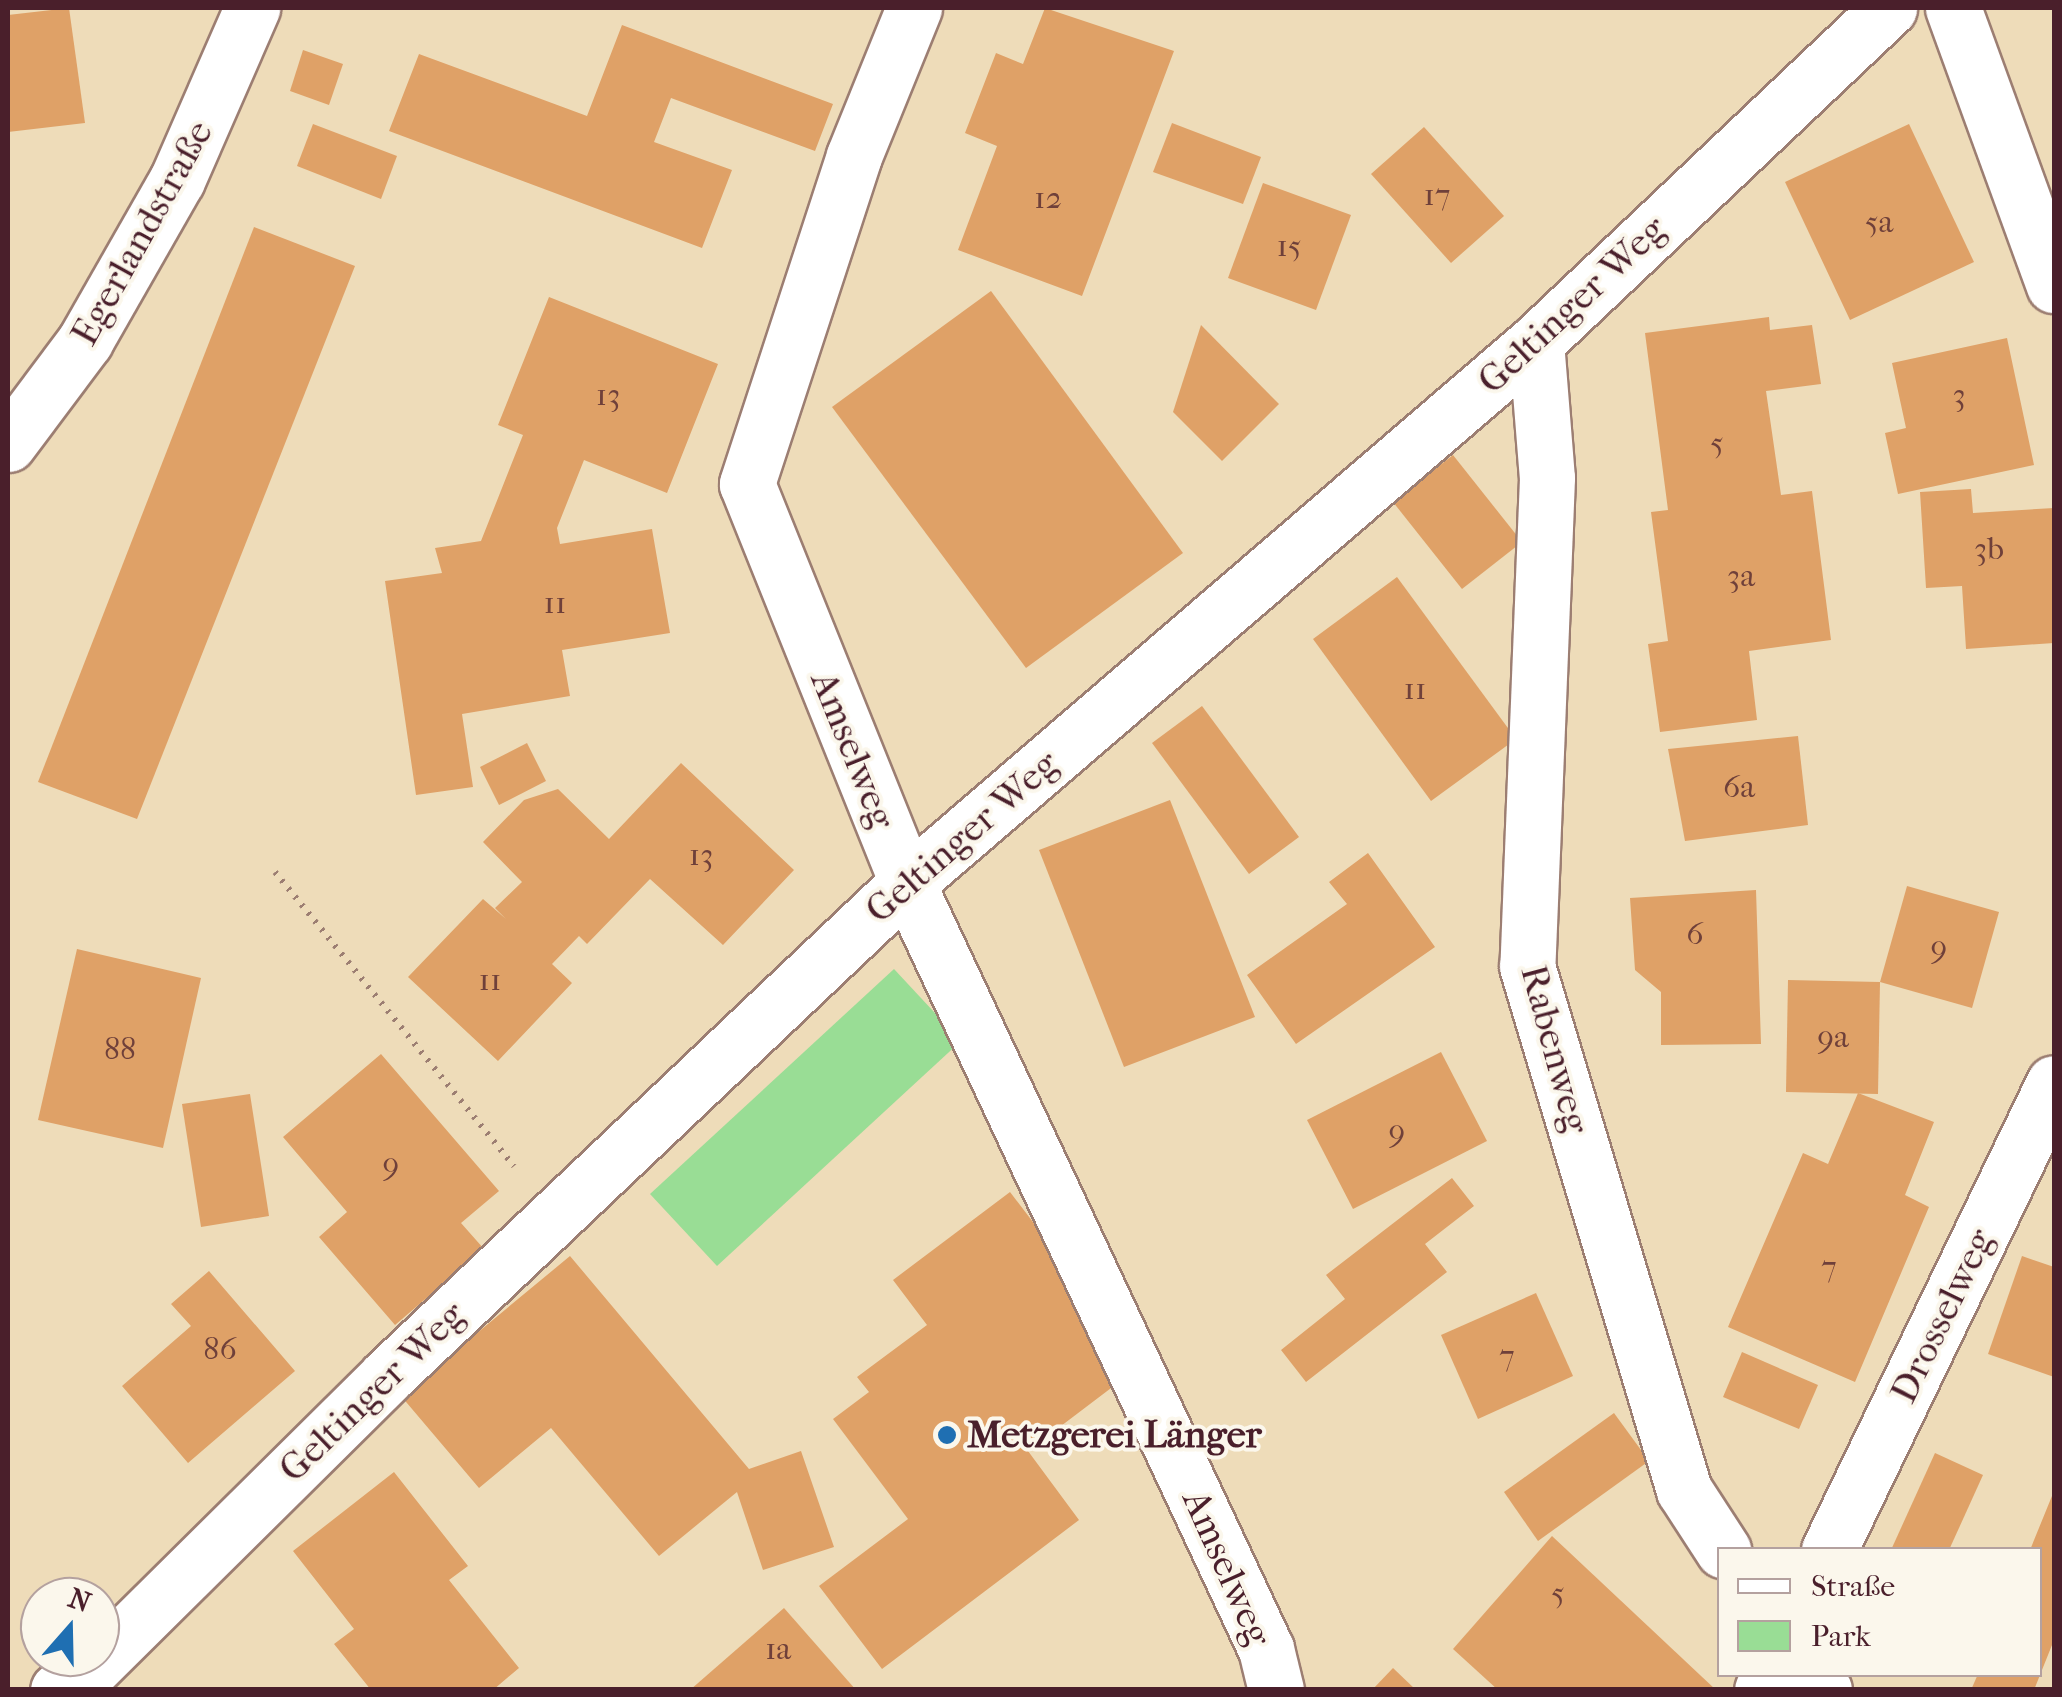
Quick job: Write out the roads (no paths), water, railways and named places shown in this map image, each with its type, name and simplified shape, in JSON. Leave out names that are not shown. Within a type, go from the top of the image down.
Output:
[{"type":"street","name":"Egerlandstraße","points":[[8,444],[85,341],[168,196],[252,8]]},
{"type":"street","name":"Amselweg","points":[[914,8],[854,156],[747,484],[907,882],[1266,1649],[1276,1690]]},
{"type":"street","name":"Geltinger Weg","points":[[58,1690],[75,1685],[555,1216],[907,882],[1536,342],[1889,8]]},
{"type":"street","points":[[1953,8],[2054,285]]},
{"type":"street","name":"Rabenweg","points":[[1536,342],[1546,478],[1526,966],[1684,1490],[1721,1547]]},
{"type":"street","name":"Drosselweg","points":[[1829,1547],[2054,1083]]},
{"type":"place","name":"Metzgerei Länger","points":[[947,1435]]}]
